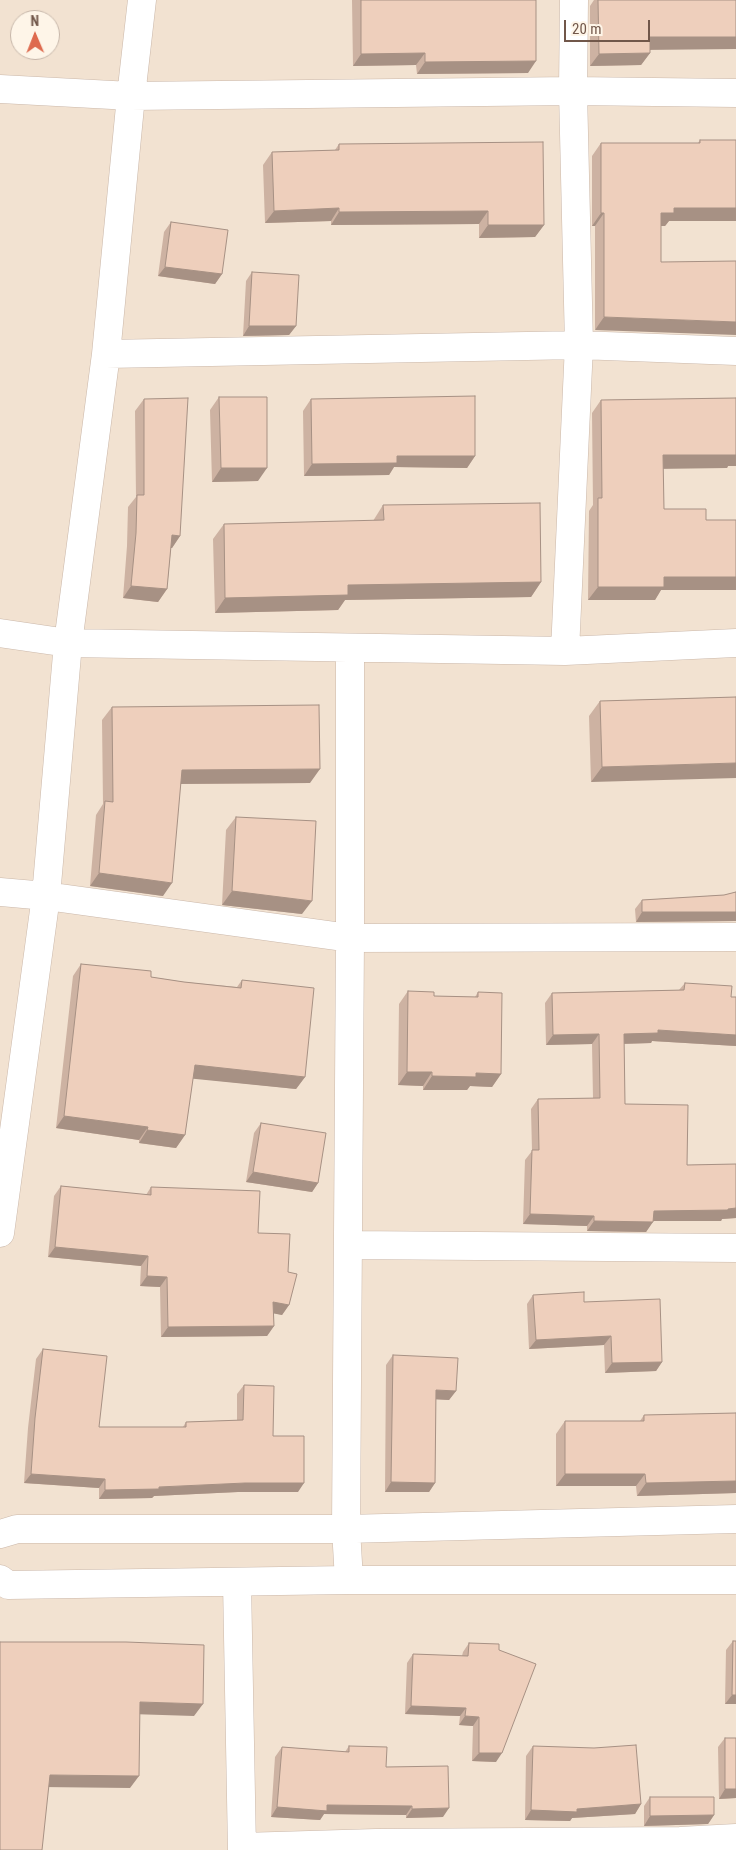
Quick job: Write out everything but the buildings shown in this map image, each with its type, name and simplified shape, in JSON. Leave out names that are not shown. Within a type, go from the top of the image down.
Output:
[{"type":"street","points":[[0,1233],[46,896],[68,643],[106,354],[130,96],[142,0]]},
{"type":"street","points":[[565,651],[579,345],[572,91],[574,0]]},
{"type":"street","points":[[0,89],[130,96],[572,91],[736,93]]},
{"type":"street","points":[[106,354],[579,345],[736,352]]},
{"type":"street","points":[[0,633],[68,643],[565,651],[736,642]]},
{"type":"street","points":[[349,1580],[346,1529],[350,648]]},
{"type":"street","points":[[0,892],[46,896],[350,938],[736,937]]},
{"type":"street","points":[[348,1245],[736,1248]]},
{"type":"street","points":[[0,1534],[16,1529],[346,1529],[736,1519]]},
{"type":"street","points":[[0,1579],[8,1585],[349,1580],[736,1580]]},
{"type":"street","points":[[237,1582],[242,1849],[376,1846],[680,1846],[736,1838]]},
{"type":"shaded area","points":[[0,0],[736,0],[736,1850],[0,1850]]}]
